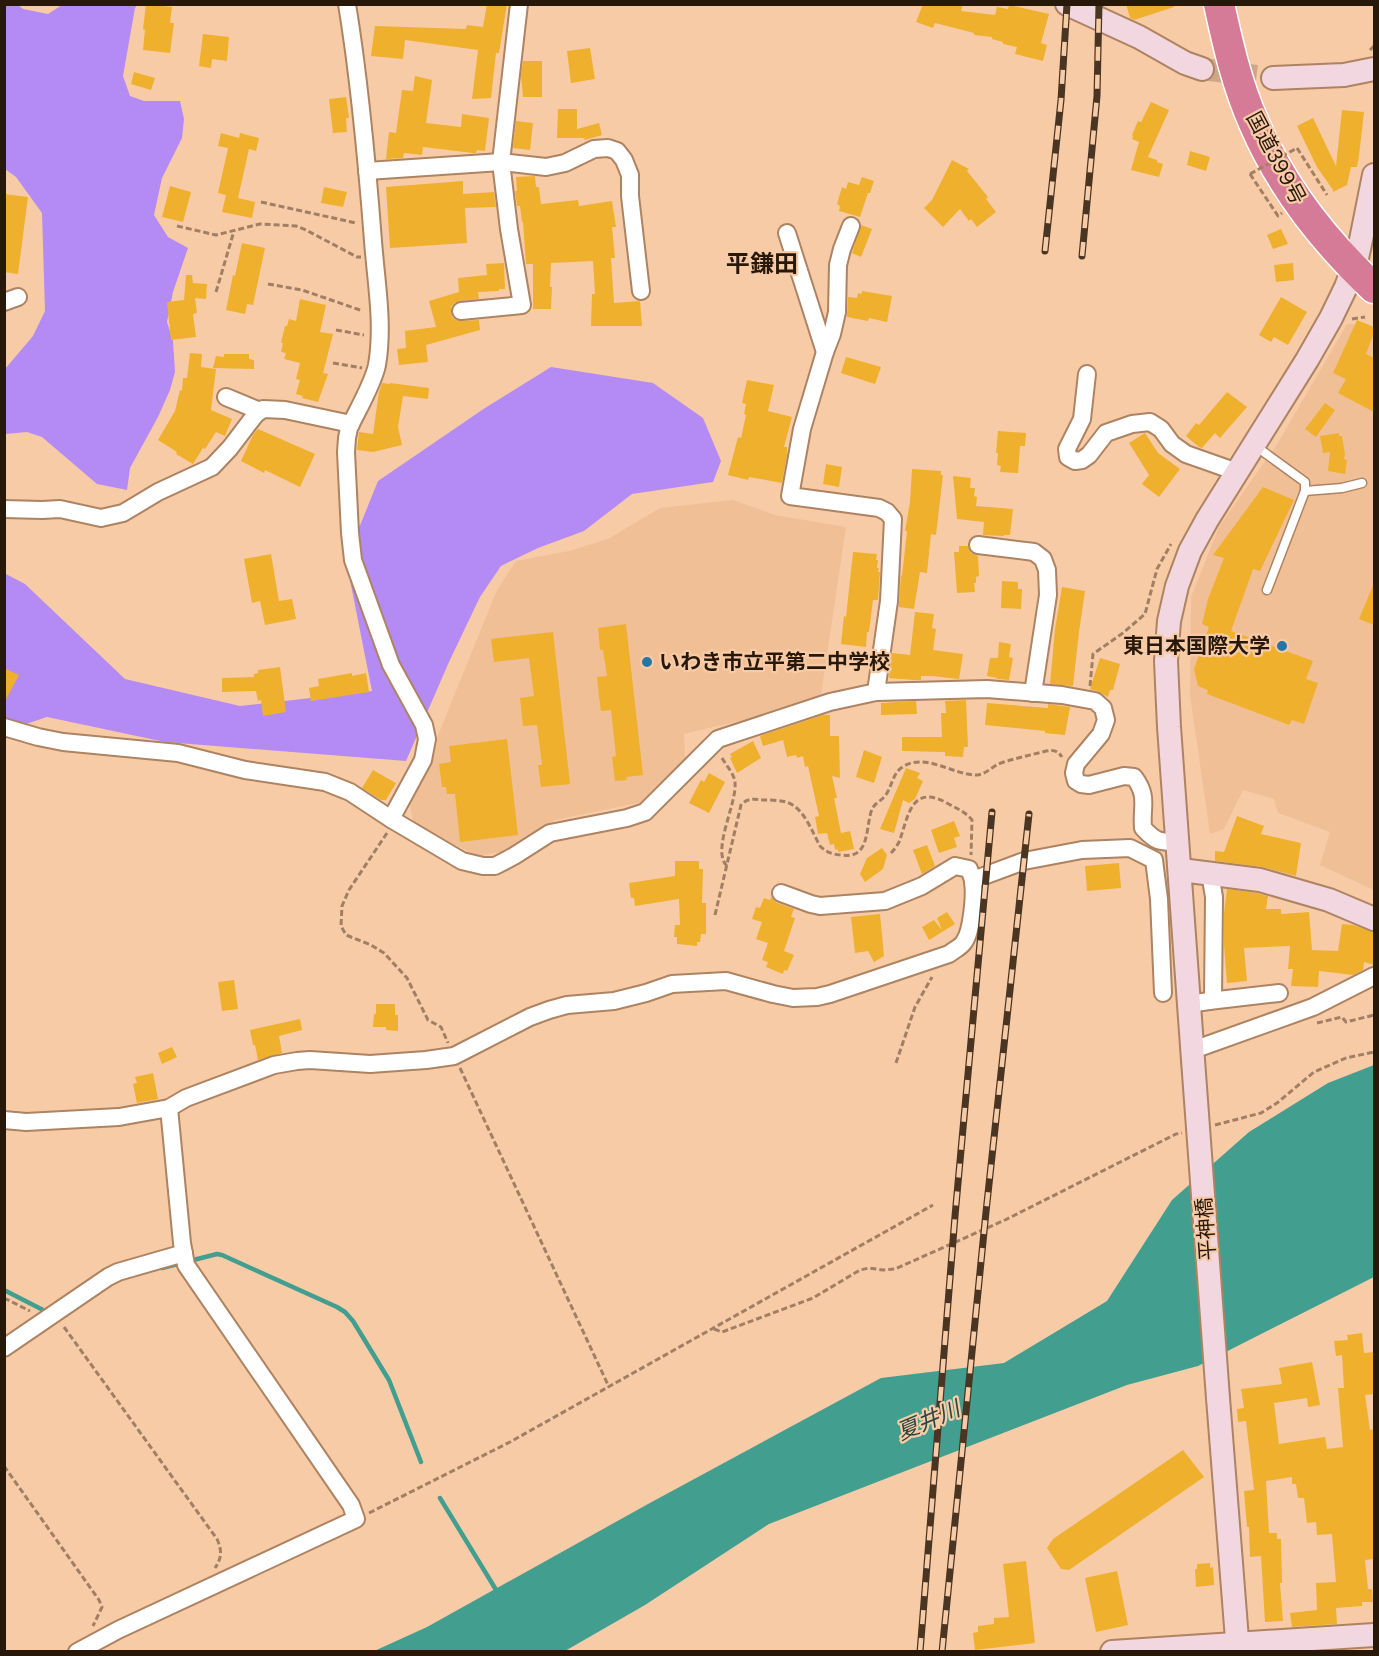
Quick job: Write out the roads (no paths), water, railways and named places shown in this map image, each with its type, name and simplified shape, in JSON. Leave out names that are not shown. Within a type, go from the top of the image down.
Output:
[{"type":"highway","name":"国道399号","points":[[1219,4],[1230,56],[1254,123],[1280,176],[1313,223],[1364,278]]},
{"type":"street","points":[[347,4],[357,66],[380,314],[380,338],[375,370],[347,438],[350,533],[353,560],[391,665],[424,724],[427,739],[423,760],[393,820]]},
{"type":"street","points":[[461,311],[522,305],[509,230],[501,162],[519,4]]},
{"type":"street","points":[[1067,4],[1139,37],[1185,63],[1202,69]]},
{"type":"street","points":[[1273,78],[1344,75],[1372,60]]},
{"type":"street","points":[[367,171],[501,162],[546,167],[565,164],[594,149],[608,148],[617,151],[624,160],[630,175],[630,196],[641,291]]},
{"type":"street","name":"平神橋","points":[[1238,1647],[1193,1055],[1199,1002],[1182,898],[1178,842],[1166,661],[1169,621],[1177,586],[1190,551],[1207,520],[1331,318],[1350,280],[1364,278],[1362,235],[1374,175]]},
{"type":"street","points":[[851,226],[838,265],[837,312],[802,429],[790,496],[879,508],[893,519],[890,601],[876,692]]},
{"type":"street","points":[[787,233],[825,351]]},
{"type":"street","points":[[1087,374],[1082,419],[1067,449],[1068,457],[1071,459],[1082,460],[1089,455],[1106,433],[1132,424],[1150,422],[1161,429],[1172,444],[1186,454],[1237,472]]},
{"type":"street","points":[[226,397],[260,411]]},
{"type":"street","points":[[4,509],[60,509],[101,518],[123,513],[158,492],[212,466],[263,409],[285,410],[351,424]]},
{"type":"street","points":[[978,545],[1034,552],[1043,559],[1047,570],[1048,595],[1033,693]]},
{"type":"street","points":[[4,727],[63,742],[178,753],[245,770],[325,782],[350,792],[462,861],[495,866],[550,833],[627,818],[645,812],[718,739],[830,702],[876,692],[987,689],[1062,695],[1095,701],[1103,708],[1106,720],[1101,734],[1076,764],[1074,773],[1076,781],[1089,785],[1124,776],[1134,777],[1142,788],[1144,796],[1143,828],[1158,842],[1178,842]]},
{"type":"street","points":[[782,893],[820,906],[885,901],[922,886],[955,866],[971,874],[1082,850],[1130,848],[1154,860],[1160,898],[1163,993]]},
{"type":"street","points":[[1181,870],[1260,880],[1329,900],[1374,919]]},
{"type":"street","points":[[1199,1002],[1213,998],[1214,897],[1211,879],[1207,873]]},
{"type":"street","points":[[4,1120],[26,1122],[119,1117],[169,1108],[186,1098],[285,1063],[310,1060],[370,1064],[452,1056],[530,1017],[549,1010],[567,1005],[614,1001],[672,984],[726,981],[793,998],[830,994],[949,954],[964,942],[968,932],[974,895],[971,874]]},
{"type":"street","points":[[1160,898],[1182,898]]},
{"type":"street","points":[[1193,1055],[1313,1007],[1374,976]]},
{"type":"street","points":[[1199,1002],[1279,993]]},
{"type":"street","points":[[84,1648],[356,1519],[351,1505],[185,1259],[169,1108]]},
{"type":"street","points":[[4,1348],[118,1272],[185,1259]]},
{"type":"street","points":[[1112,1652],[1238,1647],[1374,1635]]},
{"type":"lane","points":[[1254,444],[1305,482],[1305,491],[1267,590]]},
{"type":"lane","points":[[1305,491],[1342,488],[1362,483]]},
{"type":"water","name":"夏井川","points":[[1374,1065],[1374,1277],[1198,1366],[1127,1385],[769,1524],[645,1605],[565,1651],[372,1652],[427,1627],[881,1378],[1004,1363],[1107,1301],[1172,1200],[1249,1132],[1328,1083]]},
{"type":"waterway","points":[[162,1268],[217,1254],[222,1255],[345,1312],[353,1321],[389,1380],[421,1462]]},
{"type":"waterway","points":[[4,1290],[47,1312]]},
{"type":"waterway","points":[[440,1498],[498,1593]]},
{"type":"tunnel","points":[[1202,69],[1273,78]]},
{"type":"railway","points":[[1045,251],[1061,100],[1067,4]]},
{"type":"railway","points":[[1082,256],[1097,96],[1099,4]]},
{"type":"railway","points":[[920,1652],[955,1216],[992,812]]},
{"type":"railway","points":[[942,1652],[1029,814]]},
{"type":"place","name":"東日本国際大学","points":[[1282,646]]},
{"type":"place","name":"いわき市立平第二中学校","points":[[647,662]]},
{"type":"district","name":"平鎌田","points":[[762,264]]}]
